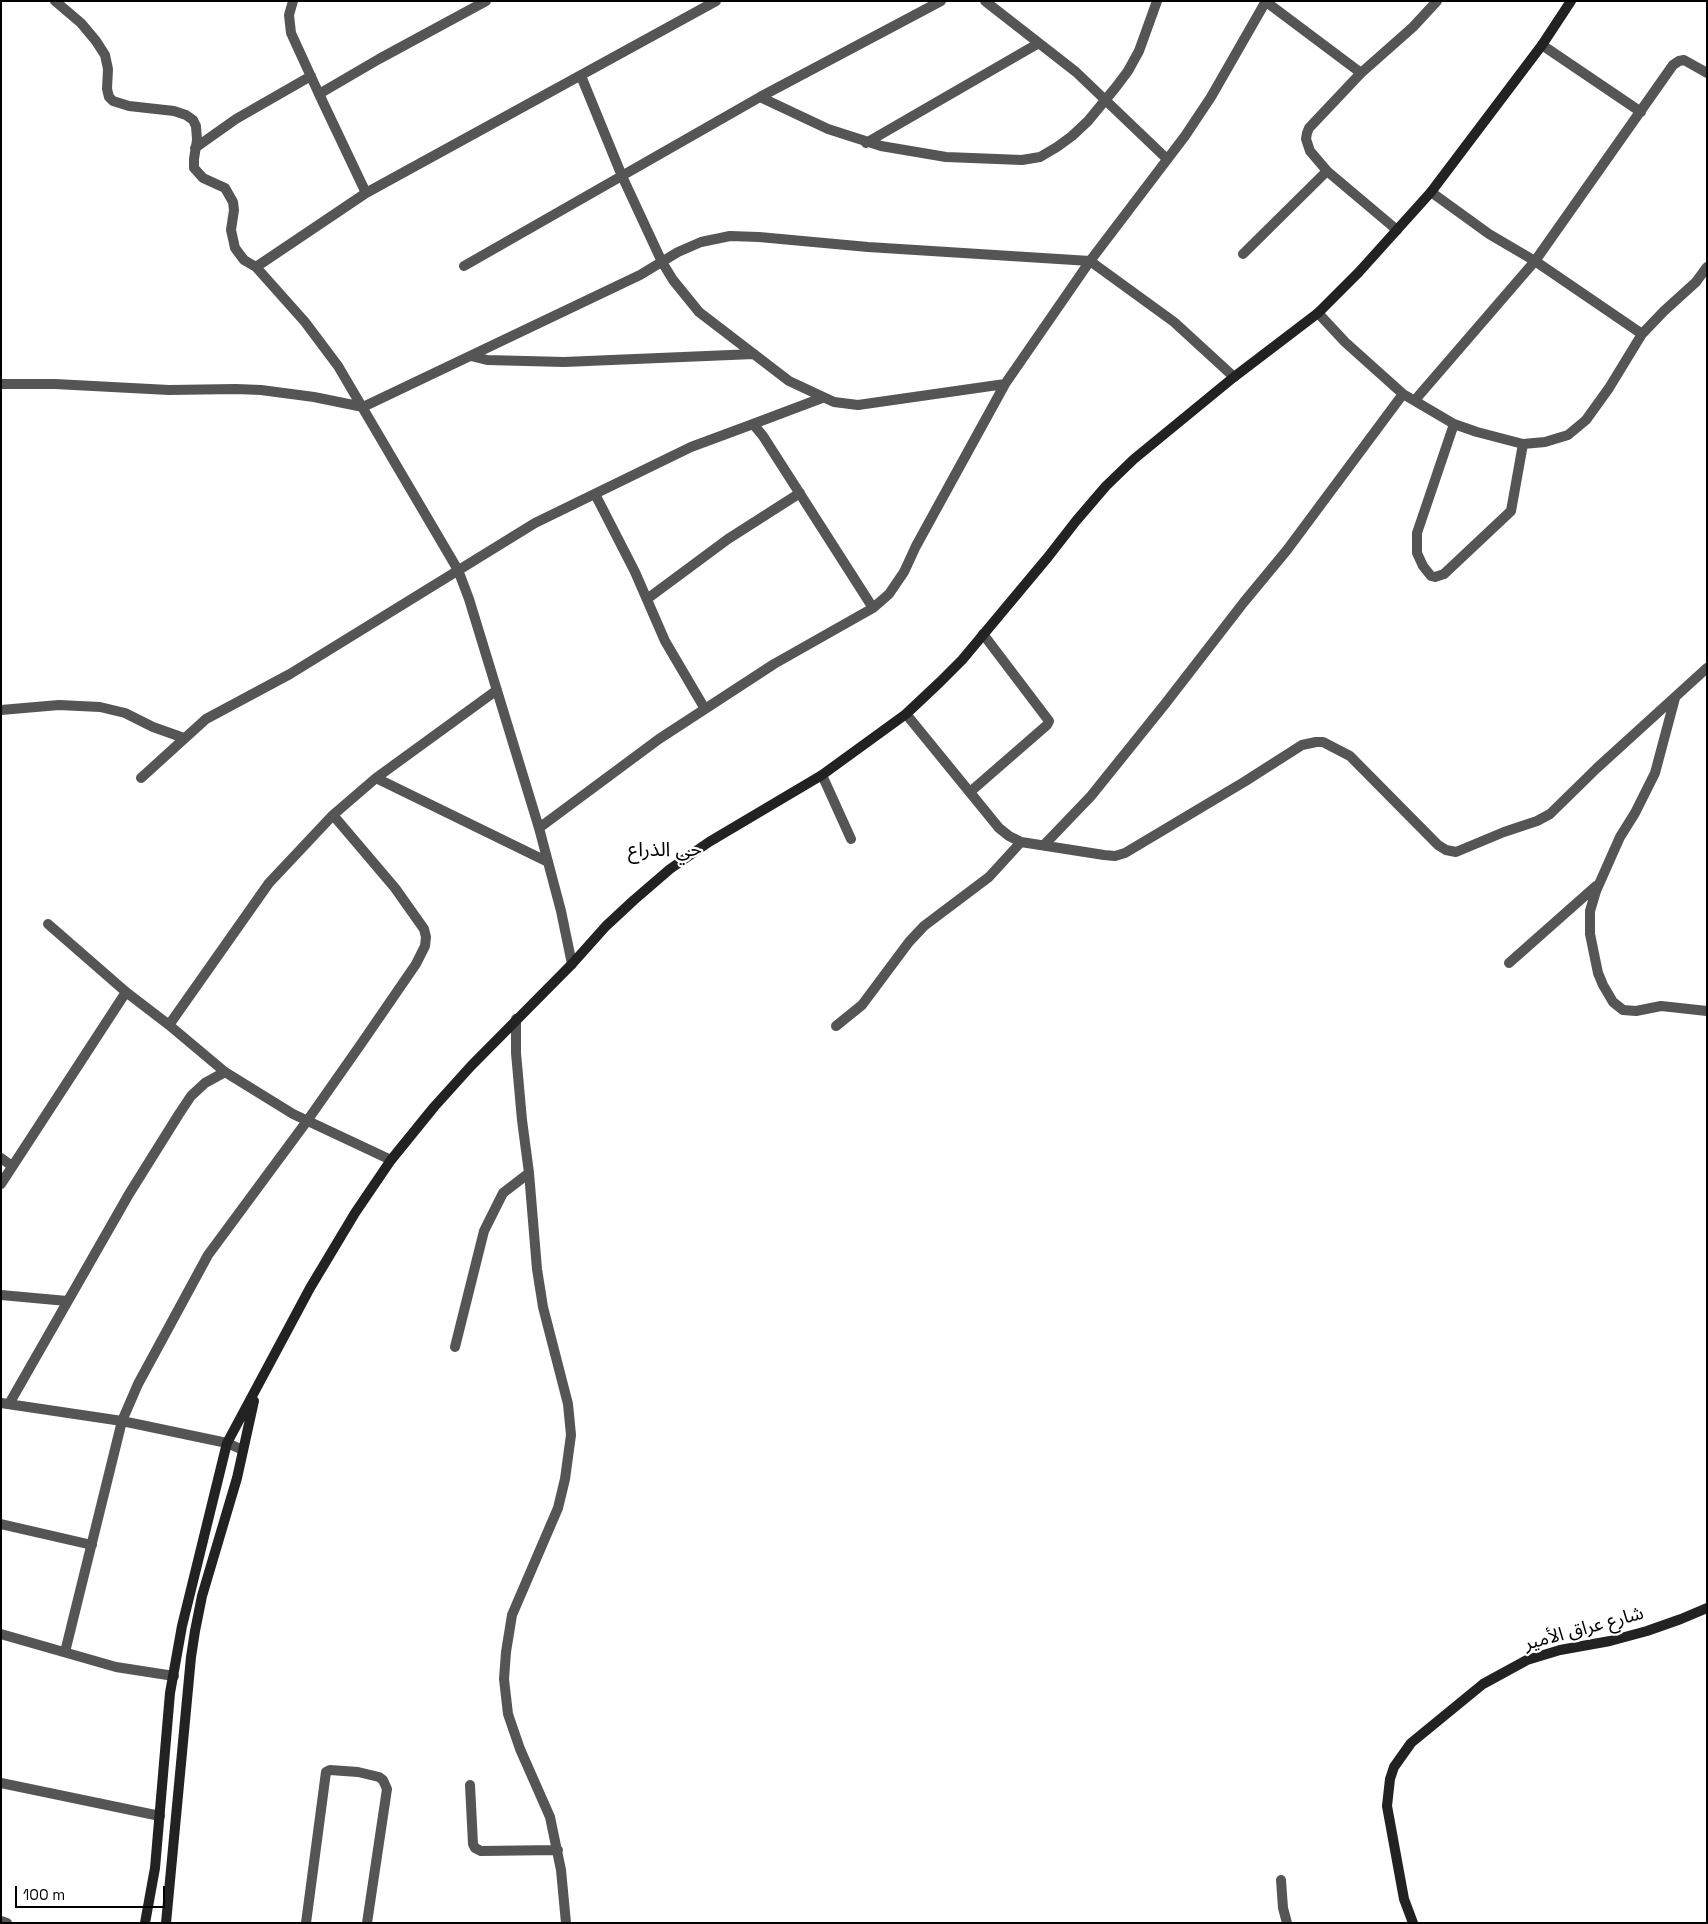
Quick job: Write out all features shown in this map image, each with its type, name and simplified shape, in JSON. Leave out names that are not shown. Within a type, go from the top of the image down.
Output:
[{"type":"main road","points":[[145,1923],[155,1868],[170,1693],[182,1626],[227,1443],[310,1288],[355,1213],[391,1160],[434,1107],[516,1019],[572,964],[606,926],[670,869],[709,842],[822,775],[906,714],[940,682],[983,634],[1106,486],[1145,449],[1318,313],[1360,272],[1431,192],[1542,45],[1571,1]]},
{"type":"main road","points":[[166,1923],[195,1631],[202,1596],[231,1502],[257,1390]]},
{"type":"main road","name":"شارع عراق الأمير","points":[[1413,1923],[1404,1899],[1388,1806],[1390,1779],[1394,1767],[1411,1743],[1483,1684],[1527,1660],[1560,1650],[1610,1641],[1647,1631],[1707,1608]]},
{"type":"street","points":[[55,1],[81,23],[105,54],[108,70],[109,97],[113,101],[118,104],[174,111],[186,115],[193,120],[196,126],[194,168],[203,178],[225,188],[234,202],[231,230],[232,242],[244,260],[256,268],[305,322],[338,366],[458,570],[469,599],[539,828],[566,929],[572,964]]},
{"type":"street","points":[[293,1],[289,15],[291,33],[366,193]]},
{"type":"street","points":[[319,94],[486,1]]},
{"type":"street","points":[[256,268],[366,193],[716,1]]},
{"type":"street","points":[[464,266],[760,97],[941,1]]},
{"type":"street","points":[[985,1],[1038,44],[1058,56],[1167,159]]},
{"type":"street","points":[[539,828],[660,739],[774,664],[873,608],[889,594],[904,572],[916,546],[1004,384],[1090,261],[1185,136],[1211,97],[1265,1],[1361,73]]},
{"type":"street","points":[[1397,230],[1327,171],[1310,151],[1306,139],[1307,133],[1309,128],[1361,73],[1413,27],[1437,1]]},
{"type":"street","points":[[760,97],[815,124],[866,143],[946,157],[1022,160],[1040,157],[1072,136],[1106,100],[1128,71],[1139,50],[1152,4]]},
{"type":"street","points":[[866,143],[1038,44]]},
{"type":"street","points":[[1542,45],[1641,112]]},
{"type":"street","points":[[1415,400],[1535,261],[1665,76],[1679,61],[1689,62],[1707,73]]},
{"type":"street","points":[[195,148],[244,114],[311,76]]},
{"type":"street","points":[[581,76],[622,176],[662,262],[682,293],[699,312],[754,354],[790,380],[822,398],[840,403],[858,405],[1004,384]]},
{"type":"street","points":[[1243,254],[1327,171]]},
{"type":"street","points":[[1431,192],[1489,234],[1535,261],[1642,334]]},
{"type":"street","points":[[1,384],[55,384],[169,390],[245,389],[292,393],[363,407],[640,275],[678,252],[701,242],[730,236],[759,237],[868,248],[1090,261],[1174,322],[1234,378]]},
{"type":"street","points":[[1318,313],[1345,342],[1404,394],[1454,424],[1523,444],[1545,442],[1559,439],[1577,429],[1593,412],[1642,334],[1664,310],[1696,282],[1707,267]]},
{"type":"street","points":[[471,356],[487,360],[564,362],[754,354]]},
{"type":"street","points":[[1045,844],[1091,796],[1165,704],[1287,550],[1404,394]]},
{"type":"street","points":[[141,778],[206,719],[290,674],[535,523],[691,447],[822,398]]},
{"type":"street","points":[[753,424],[763,436],[873,608]]},
{"type":"street","points":[[1454,424],[1417,533],[1416,553],[1431,576],[1435,577],[1444,574],[1512,511],[1523,444]]},
{"type":"street","points":[[647,600],[728,538],[800,493]]},
{"type":"street","points":[[595,494],[665,641],[705,709]]},
{"type":"street","points":[[970,792],[1047,725],[1049,721],[1048,717],[983,634]]},
{"type":"street","points":[[906,714],[999,828],[1021,842],[1045,844],[1115,856],[1236,787],[1302,745],[1323,742],[1342,751],[1358,762],[1438,845],[1451,851],[1462,850],[1504,832],[1537,821],[1550,814],[1597,768],[1707,668]]},
{"type":"street","points":[[169,1025],[268,883],[333,814],[376,778],[497,690]]},
{"type":"street","points":[[1676,698],[1655,773],[1635,813],[1620,837],[1599,884],[1590,911],[1590,934],[1598,973],[1613,1002],[1623,1010],[1628,1011],[1661,1006],[1707,1011]]},
{"type":"street","points":[[1,710],[59,705],[100,707],[125,713],[153,727],[184,738]]},
{"type":"street","points":[[822,775],[851,839]]},
{"type":"street","points":[[376,778],[548,862]]},
{"type":"street","points":[[65,1652],[122,1421],[138,1384],[208,1255],[307,1121],[416,964],[425,946],[426,937],[424,929],[395,888],[333,814]]},
{"type":"street","points":[[836,1026],[862,1005],[909,942],[924,926],[989,877],[1021,842]]},
{"type":"street","points":[[1509,963],[1599,884]]},
{"type":"street","points":[[48,924],[126,992],[225,1072],[307,1121],[391,1160]]},
{"type":"street","points":[[1,1184],[126,992]]},
{"type":"street","points":[[516,1019],[516,1053],[537,1269],[543,1306],[568,1404],[571,1435],[565,1479],[558,1508],[512,1615],[504,1679],[508,1714],[520,1749],[550,1817],[558,1850],[566,1923]]},
{"type":"street","points":[[225,1072],[205,1083],[187,1102],[129,1194],[67,1302],[5,1404],[122,1421],[227,1443],[243,1450]]},
{"type":"street","points":[[1,1158],[12,1166]]},
{"type":"street","points":[[455,1347],[484,1231],[502,1194],[529,1173]]},
{"type":"street","points":[[1,1295],[67,1302]]},
{"type":"street","points":[[1,1524],[92,1545]]},
{"type":"street","points":[[1,1634],[116,1667],[174,1676]]},
{"type":"street","points":[[306,1923],[326,1772],[330,1770],[358,1772],[379,1777],[383,1780],[387,1789],[367,1923]]},
{"type":"street","points":[[1,1783],[160,1816]]},
{"type":"street","points":[[470,1785],[473,1844],[475,1848],[481,1851],[558,1850]]},
{"type":"street","points":[[1281,1880],[1283,1908],[1287,1923]]},
{"type":"street","points":[[1,1921],[7,1923]]},
{"type":"district","name":"حي الذراع","points":[[665,851]]}]
